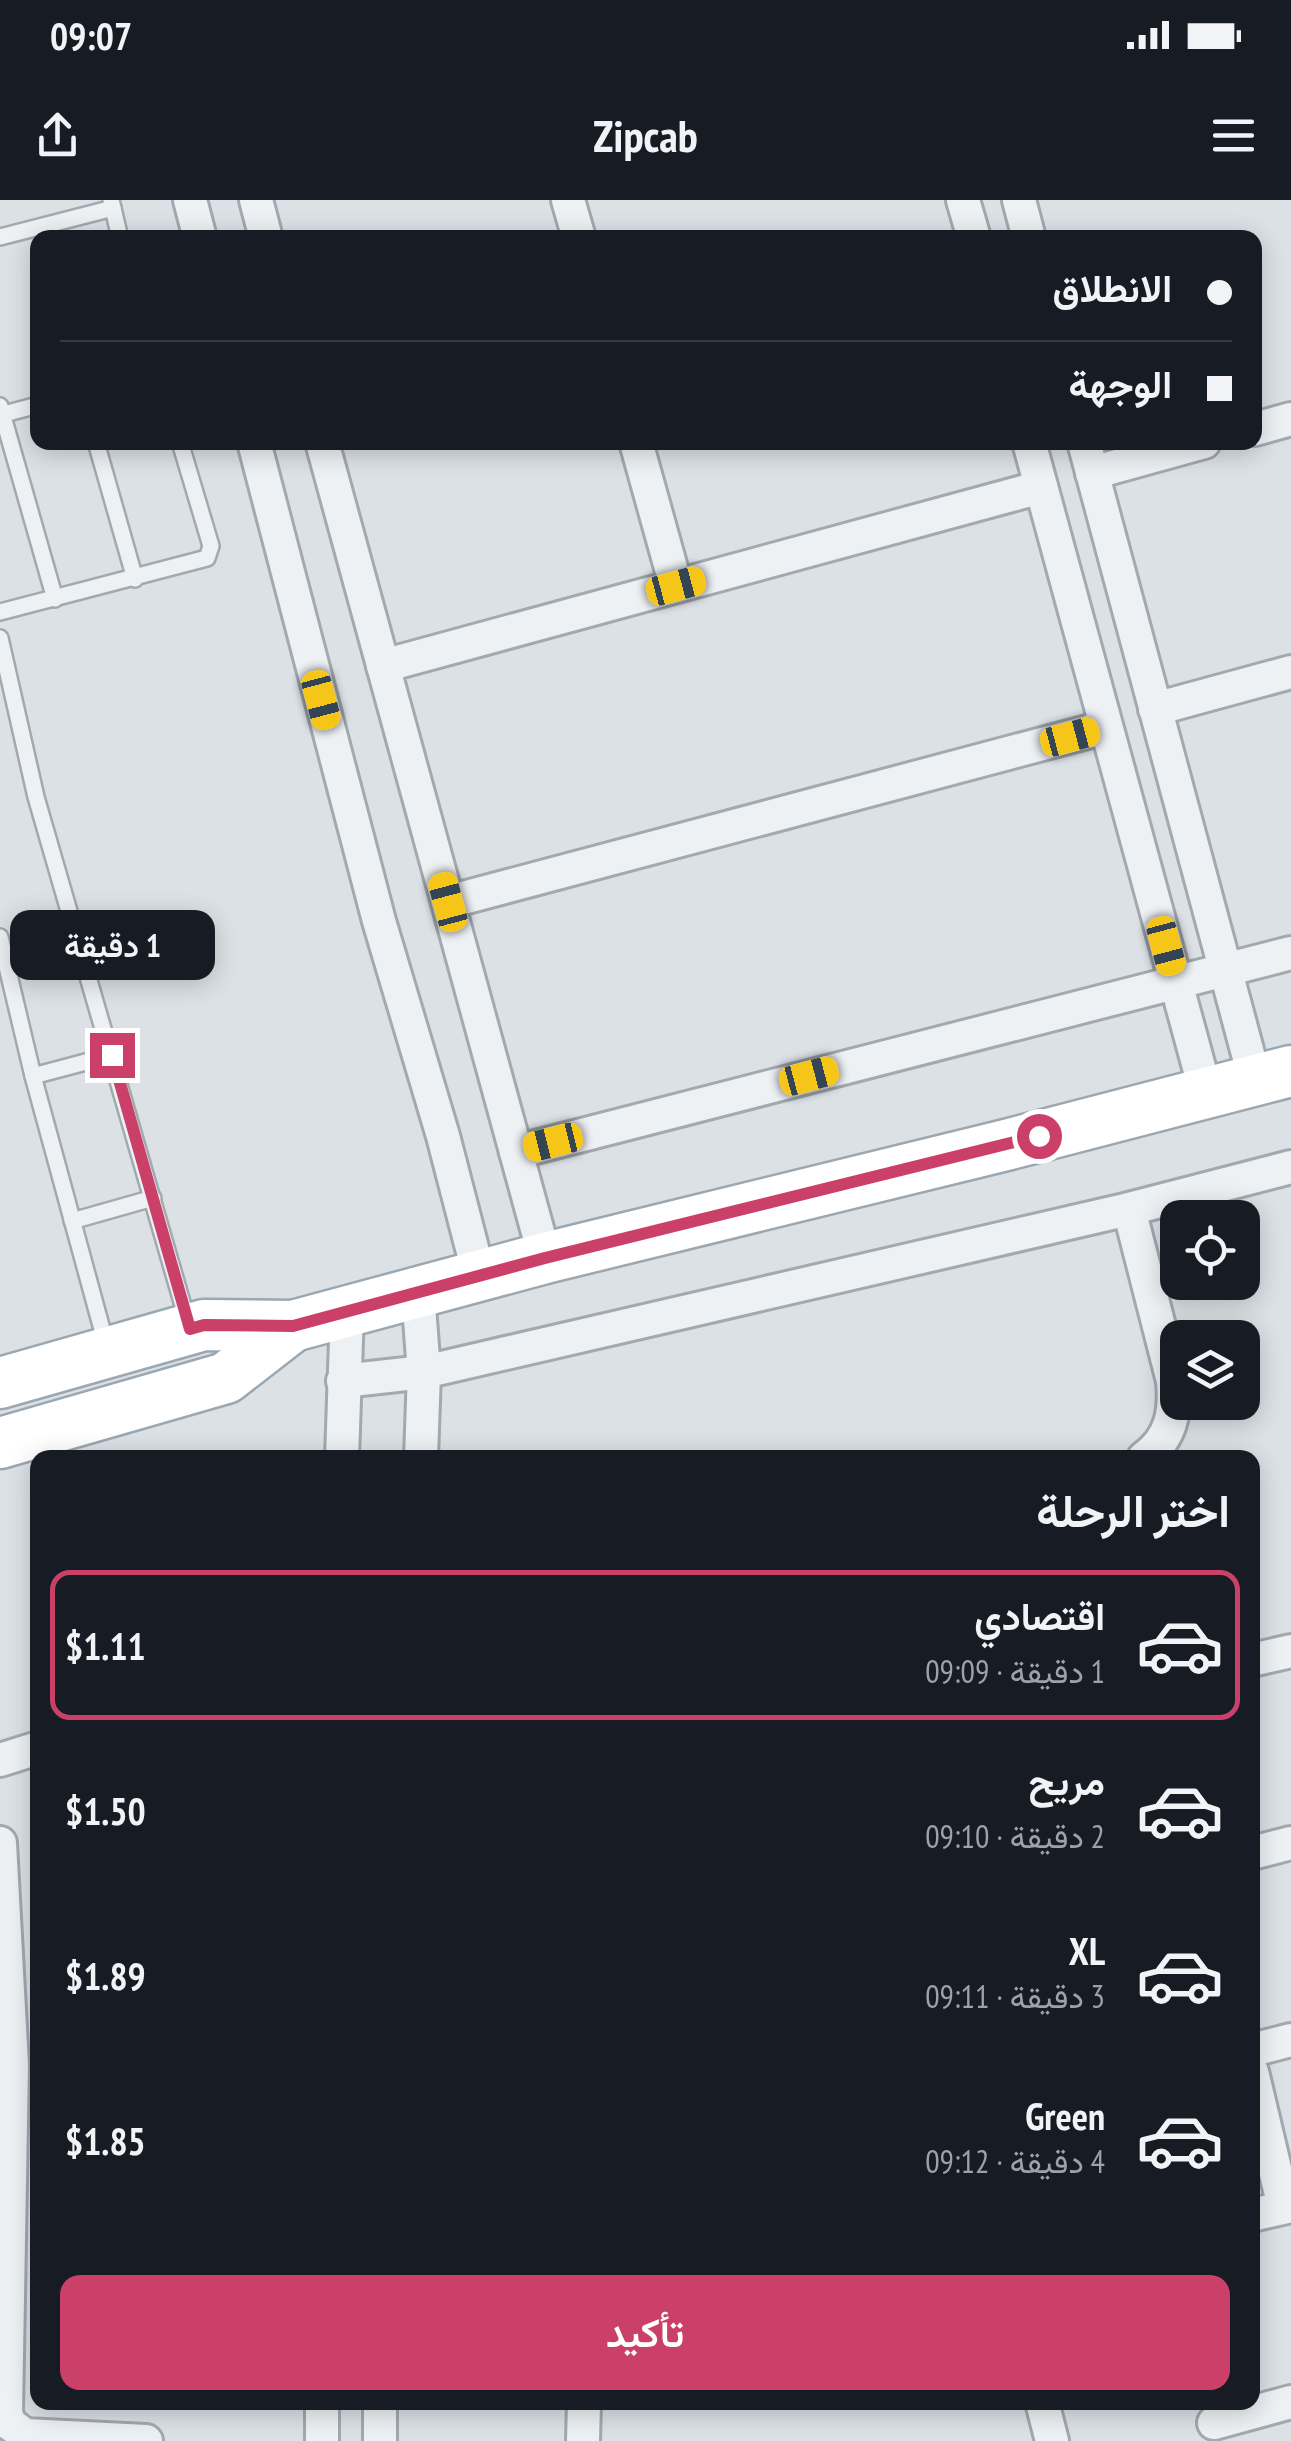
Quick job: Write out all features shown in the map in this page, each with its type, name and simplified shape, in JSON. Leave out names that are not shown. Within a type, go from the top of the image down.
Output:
[{"type":"main road","points":[[0,1384],[204,1325],[293,1326],[545,1258],[1273,1076]]},
{"type":"main road","points":[[0,1444],[226,1378],[293,1326]]},
{"type":"street","points":[[190,200],[198,230]]},
{"type":"street","points":[[256,200],[264,230]]},
{"type":"street","points":[[568,200],[576,230]]},
{"type":"street","points":[[963,200],[972,230]]},
{"type":"street","points":[[1019,200],[1027,230]]},
{"type":"street","points":[[1262,427],[1291,419]]},
{"type":"street","points":[[256,450],[380,921],[479,1275]]},
{"type":"street","points":[[324,450],[545,1258]]},
{"type":"street","points":[[638,450],[676,586]]},
{"type":"street","points":[[1032,450],[1206,1092]]},
{"type":"street","points":[[1146,450],[1088,458],[1225,970],[1273,1076]]},
{"type":"street","points":[[383,666],[1042,487]]},
{"type":"street","points":[[1155,709],[1291,672]]},
{"type":"street","points":[[448,902],[1106,727]]},
{"type":"street","points":[[516,1152],[1291,953]]},
{"type":"street","points":[[343,1381],[424,1372],[1129,1209],[1291,1166]]},
{"type":"street","points":[[1129,1209],[1175,1400],[1165,1438],[1152,1450]]},
{"type":"street","points":[[418,1293],[424,1372],[421,1450]]},
{"type":"street","points":[[342,1450],[347,1311]]},
{"type":"street","points":[[1260,1658],[1291,1650]]},
{"type":"street","points":[[0,1760],[30,1751]]},
{"type":"street","points":[[0,1843],[25,2063],[4,2386],[10,2424],[25,2435],[146,2441]]},
{"type":"street","points":[[1260,1851],[1291,1843]]},
{"type":"street","points":[[1260,2048],[1291,2040]]},
{"type":"street","points":[[1260,2118],[1276,2209]]},
{"type":"street","points":[[1214,2422],[1291,2402]]},
{"type":"street","points":[[322,2410],[322,2441]]},
{"type":"street","points":[[380,2410],[380,2441]]},
{"type":"street","points":[[583,2441],[584,2410]]},
{"type":"street","points":[[1044,2410],[1052,2441]]},
{"type":"lane","points":[[45,230],[112,204],[118,230]]},
{"type":"lane","points":[[0,237],[30,234]]},
{"type":"lane","points":[[30,407],[1,412],[55,600]]},
{"type":"lane","points":[[98,450],[134,579]]},
{"type":"lane","points":[[0,612],[207,558],[211,546],[182,450]]},
{"type":"lane","points":[[0,638],[36,796],[190,1329]]},
{"type":"lane","points":[[0,937],[33,1076],[108,1352]]},
{"type":"lane","points":[[33,1076],[112,1055]]},
{"type":"lane","points":[[72,1221],[152,1198]]},
{"type":"route","points":[[112,1055],[190,1329],[204,1325],[293,1326],[545,1258],[1039,1136]]}]
